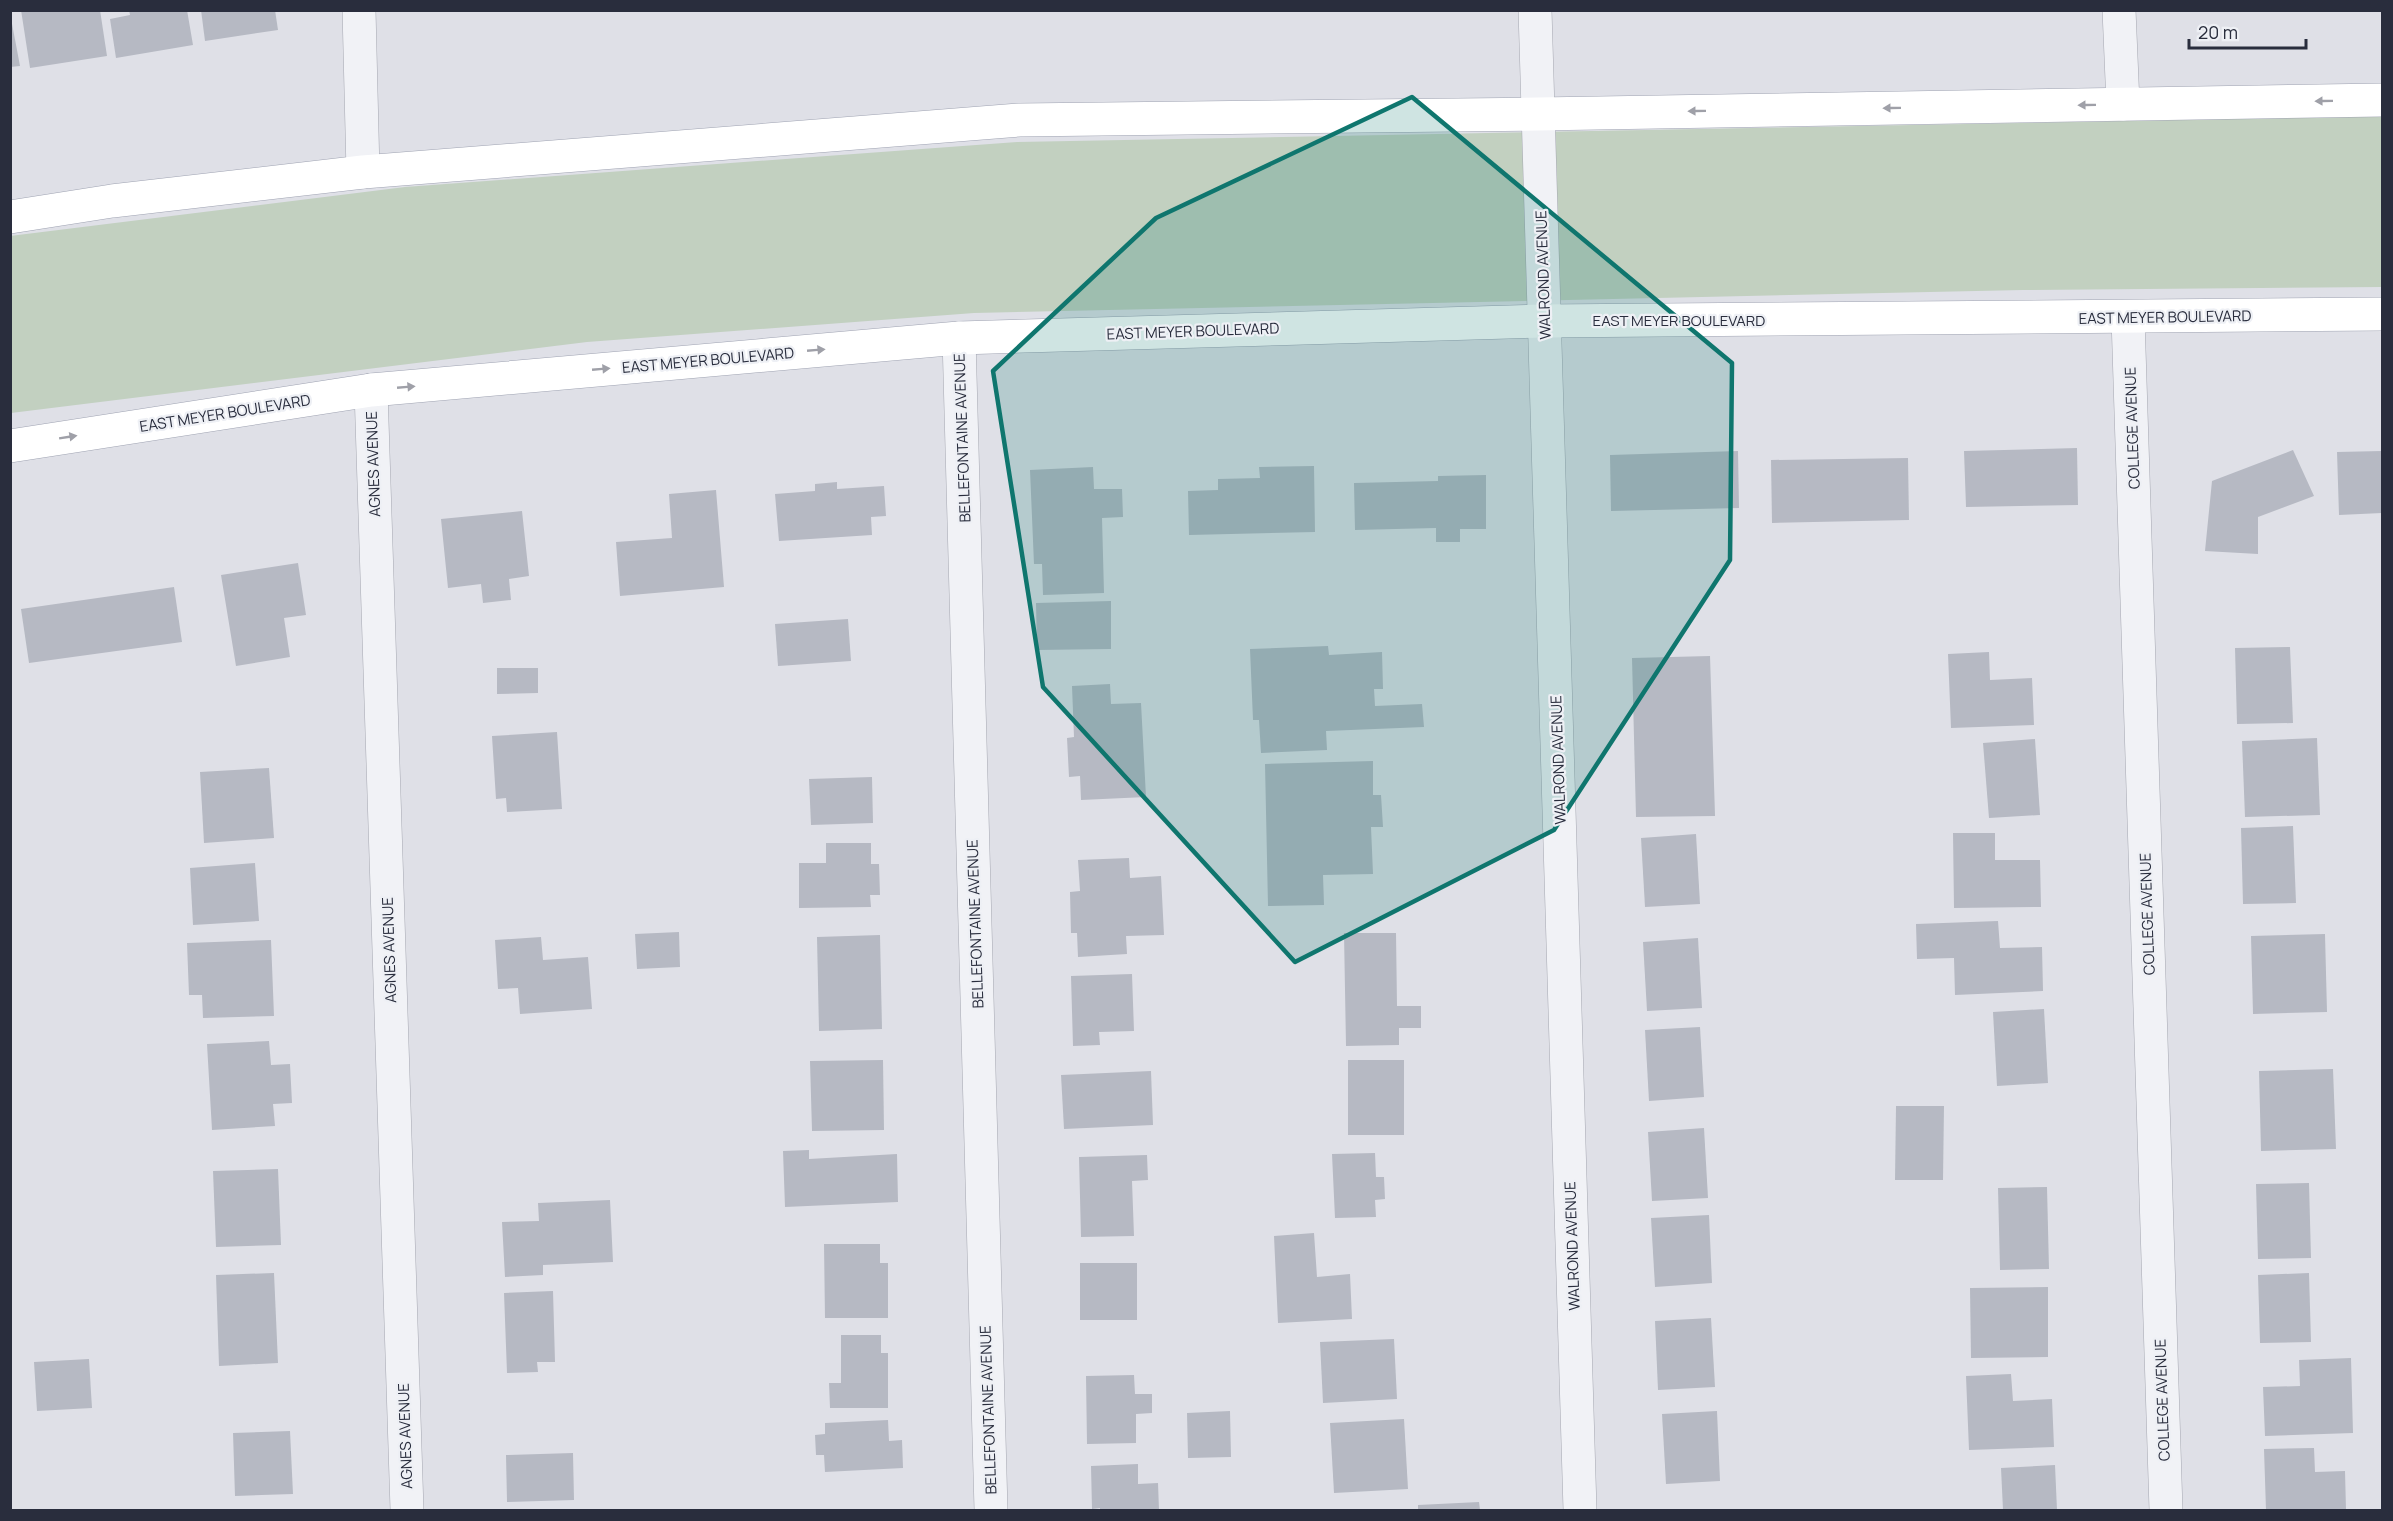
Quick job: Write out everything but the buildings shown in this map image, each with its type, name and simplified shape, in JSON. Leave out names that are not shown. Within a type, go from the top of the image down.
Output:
[{"type":"main road","points":[[10,217],[112,201],[363,172],[1019,120],[2382,100]]},
{"type":"main road","name":"EAST MEYER BOULEVARD","points":[[10,446],[371,390],[959,338],[1545,321],[2128,318],[2382,314]]},
{"type":"street","points":[[358,10],[363,172]]},
{"type":"street","name":"WALROND AVENUE","points":[[1534,10],[1580,1510]]},
{"type":"street","points":[[2119,10],[2122,104]]},
{"type":"street","name":"COLLEGE AVENUE","points":[[2128,318],[2166,1510]]},
{"type":"street","name":"BELLEFONTAINE AVENUE","points":[[959,338],[991,1510]]},
{"type":"street","name":"AGNES AVENUE","points":[[371,390],[407,1510]]},
{"type":"highlighted area","points":[[1412,97],[1732,363],[1730,560],[1554,830],[1295,962],[1043,687],[993,371],[1156,218]]},
{"type":"green space","points":[[2382,116],[2382,287],[2023,290],[974,313],[587,342],[11,413],[10,236],[405,187],[1017,142]]}]
